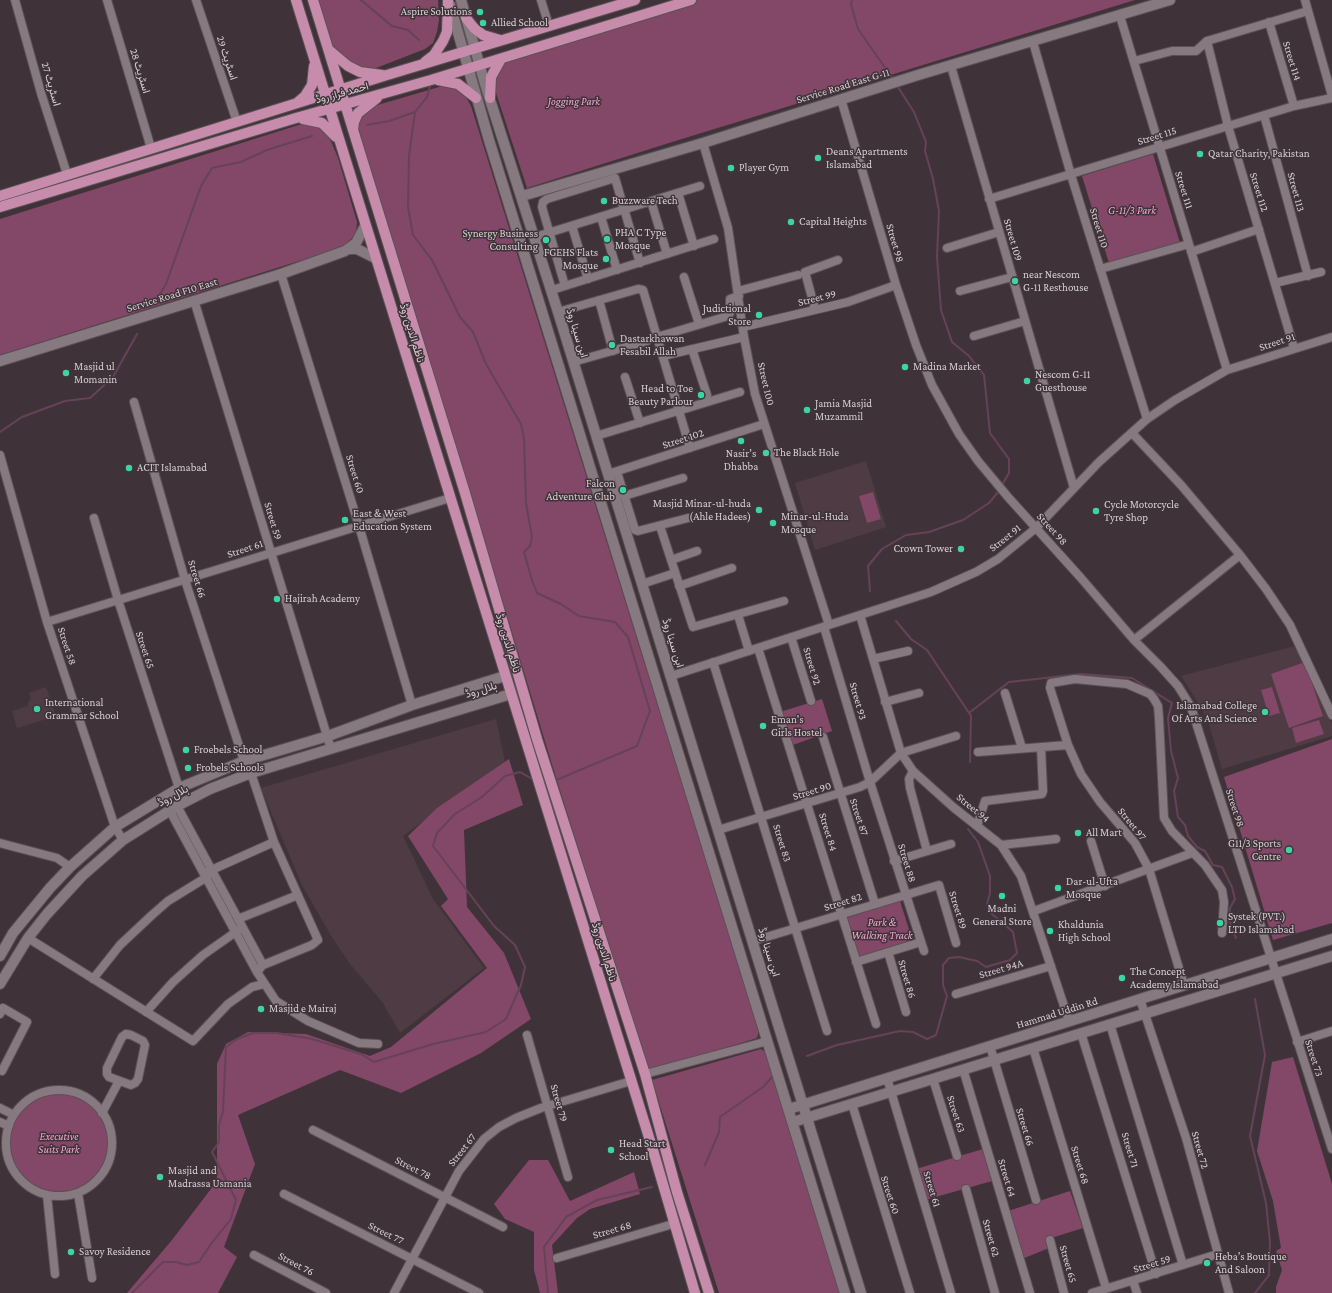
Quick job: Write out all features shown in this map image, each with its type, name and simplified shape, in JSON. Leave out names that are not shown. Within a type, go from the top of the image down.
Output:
[{"type":"main road","name":"ناظم الدین روڈ","points":[[296,0],[631,1081],[694,1293]]},
{"type":"main road","name":"ناظم الدین روڈ","points":[[313,0],[465,493],[537,739],[645,1074],[678,1192],[709,1293]]},
{"type":"main road","points":[[420,66],[434,55],[444,41],[447,32],[448,0]]},
{"type":"main road","name":"احمد فراز روڈ","points":[[0,196],[386,75],[549,26],[619,2],[635,0]]},
{"type":"main road","name":"احمد فراز روڈ","points":[[0,207],[296,118],[431,80],[691,0]]},
{"type":"main road","points":[[466,18],[474,28],[483,35],[501,40]]},
{"type":"main road","points":[[328,49],[343,62],[360,72],[386,75]]},
{"type":"main road","points":[[295,104],[306,96],[312,85],[315,72],[313,55]]},
{"type":"main road","points":[[490,98],[491,78],[501,59]]},
{"type":"main road","points":[[431,80],[446,81],[458,84],[476,98]]},
{"type":"main road","points":[[353,132],[354,122],[358,113],[384,94]]},
{"type":"main road","points":[[296,118],[312,119],[322,123],[332,131],[340,142]]},
{"type":"main road","points":[[394,315],[408,310]]},
{"type":"main road","points":[[475,579],[488,575]]},
{"type":"main road","points":[[526,744],[537,739]]},
{"type":"main road","points":[[620,1047],[634,1042]]},
{"type":"main road","points":[[665,1196],[678,1192]]},
{"type":"street","name":"اسٹریٹ 27","points":[[16,0],[41,93],[67,174]]},
{"type":"street","name":"اسٹریٹ 28","points":[[107,0],[152,148]]},
{"type":"street","name":"اسٹریٹ 29","points":[[196,0],[237,122]]},
{"type":"street","points":[[448,0],[467,69],[846,1293]]},
{"type":"street","name":"ابن سینا روڈ","points":[[461,0],[490,98],[552,290],[596,436],[612,473],[642,584],[861,1293]]},
{"type":"street","points":[[541,0],[549,26]]},
{"type":"street","name":"Service Road East G-11","points":[[522,196],[703,143],[872,89],[1170,0]]},
{"type":"street","points":[[1305,0],[1332,97]]},
{"type":"street","points":[[1134,61],[1172,51],[1196,51],[1207,41],[1308,11]]},
{"type":"street","name":"Street 111","points":[[1120,16],[1227,370]]},
{"type":"street","name":"Street 114","points":[[1270,22],[1294,106]]},
{"type":"street","name":"Street 112","points":[[1207,41],[1228,126],[1294,348]]},
{"type":"street","name":"Street 110","points":[[1033,42],[1070,175],[1147,419]]},
{"type":"street","name":"Street 109","points":[[951,66],[1074,488]]},
{"type":"street","name":"Street 115","points":[[989,199],[1294,106],[1332,97]]},
{"type":"street","name":"Street 98","points":[[840,99],[896,285],[916,345],[932,385],[959,434],[978,461],[1134,640],[1178,686],[1191,707],[1277,973]]},
{"type":"street","name":"Street 113","points":[[1264,115],[1308,276]]},
{"type":"street","points":[[489,140],[502,135]]},
{"type":"street","name":"Street 100","points":[[703,143],[728,228],[744,337],[755,394],[827,626]]},
{"type":"street","points":[[565,286],[542,207],[543,202],[547,199],[615,178],[640,263]]},
{"type":"street","points":[[535,237],[700,186]]},
{"type":"street","points":[[678,193],[694,246]]},
{"type":"street","points":[[651,201],[667,254]]},
{"type":"street","points":[[512,212],[526,208]]},
{"type":"street","points":[[601,217],[617,270]]},
{"type":"street","points":[[350,249],[361,235],[365,226]]},
{"type":"street","points":[[572,226],[588,279]]},
{"type":"street","points":[[1191,252],[1259,230]]},
{"type":"street","points":[[947,248],[999,232]]},
{"type":"street","points":[[552,290],[714,239]]},
{"type":"street","points":[[1100,269],[1189,244]]},
{"type":"street","points":[[350,249],[357,249],[375,258]]},
{"type":"street","name":"Service Road F10 East","points":[[0,360],[281,274],[350,249]]},
{"type":"street","points":[[815,310],[805,272],[838,260]]},
{"type":"street","points":[[1275,283],[1321,272]]},
{"type":"street","name":"Street 60","points":[[281,274],[360,526],[412,705]]},
{"type":"street","points":[[657,337],[729,315],[730,299],[738,293],[798,275]]},
{"type":"street","points":[[960,291],[1012,276]]},
{"type":"street","points":[[684,277],[699,324]]},
{"type":"street","name":"Street 99","points":[[743,327],[848,302],[896,285]]},
{"type":"street","points":[[558,312],[638,289],[643,290],[690,448]]},
{"type":"street","name":"Street 59","points":[[194,300],[331,749]]},
{"type":"street","points":[[599,300],[613,351]]},
{"type":"street","points":[[974,336],[1025,322]]},
{"type":"street","points":[[663,356],[744,337]]},
{"type":"street","name":"Street 91","points":[[671,674],[749,651],[931,592],[976,572],[998,559],[1036,528],[1099,462],[1147,419],[1198,385],[1227,370],[1332,337]]},
{"type":"street","points":[[573,362],[647,341]]},
{"type":"street","points":[[692,349],[707,395]]},
{"type":"street","points":[[625,377],[640,423]]},
{"type":"street","points":[[596,436],[740,392]]},
{"type":"street","name":"Street 66","points":[[134,402],[185,580],[244,761]]},
{"type":"street","name":"Street 102","points":[[612,473],[764,424]]},
{"type":"street","points":[[1132,432],[1181,485],[1240,555],[1290,625],[1332,715]]},
{"type":"street","name":"Street 58","points":[[0,455],[47,622],[116,827],[123,840]]},
{"type":"street","points":[[612,473],[624,496],[635,530],[638,531],[688,518]]},
{"type":"street","points":[[624,496],[683,478]]},
{"type":"street","name":"Street 61","points":[[47,622],[450,498]]},
{"type":"street","name":"Street 65","points":[[94,518],[118,600],[179,788]]},
{"type":"street","points":[[660,526],[693,627],[784,601]]},
{"type":"street","points":[[671,560],[697,551]]},
{"type":"street","points":[[1134,640],[1240,555]]},
{"type":"street","points":[[679,586],[732,568]]},
{"type":"street","points":[[642,584],[675,573]]},
{"type":"street","points":[[738,615],[749,651]]},
{"type":"street","name":"Street 94","points":[[860,615],[901,753],[913,771],[1001,845],[1021,876],[1034,911],[1069,1021]]},
{"type":"street","name":"Street 93","points":[[827,626],[870,782]]},
{"type":"street","name":"Street 92","points":[[791,637],[811,701]]},
{"type":"street","name":"Street 84","points":[[758,648],[876,1024]]},
{"type":"street","points":[[873,659],[908,651]]},
{"type":"street","name":"Street 83","points":[[713,662],[827,1031]]},
{"type":"street","points":[[655,677],[671,674]]},
{"type":"street","name":"ہلال روڈ","points":[[1,952],[26,918],[70,867],[116,827],[179,788],[244,761],[328,736],[412,705],[506,676]]},
{"type":"street","name":"Street 97","points":[[1184,985],[1149,869],[1135,843],[1090,788],[1081,774],[1068,745],[1050,688],[1051,684],[1075,679],[1117,683],[1137,687],[1150,694],[1158,706],[1160,718],[1164,818],[1172,831],[1192,853]]},
{"type":"street","points":[[886,702],[919,693]]},
{"type":"street","points":[[1005,693],[1022,748]]},
{"type":"street","name":"ہلال روڈ","points":[[0,984],[28,938],[47,914],[82,876],[123,840],[174,808],[210,789],[251,773],[511,694]]},
{"type":"street","points":[[901,753],[956,736]]},
{"type":"street","name":"Street 87","points":[[823,737],[875,904]]},
{"type":"street","points":[[978,752],[1068,745]]},
{"type":"street","points":[[977,826],[985,801],[1042,794],[1041,747]]},
{"type":"street","name":"Street 90","points":[[718,830],[860,788],[870,782],[901,753]]},
{"type":"street","points":[[913,771],[909,779],[910,788],[927,851]]},
{"type":"street","points":[[251,773],[274,842],[318,940],[312,945],[263,965],[257,972]]},
{"type":"street","name":"Street 88","points":[[870,782],[924,951]]},
{"type":"street","points":[[174,808],[257,972],[276,1001],[308,1021],[359,1043],[378,1044]]},
{"type":"street","points":[[1001,845],[1056,839]]},
{"type":"street","points":[[1091,841],[1105,886]]},
{"type":"street","points":[[0,842],[56,858],[70,867]]},
{"type":"street","points":[[93,979],[120,945],[168,901],[208,874],[274,842]]},
{"type":"street","points":[[894,861],[951,844]]},
{"type":"street","points":[[1034,911],[1192,853],[1205,865],[1222,890],[1224,902],[1222,933]]},
{"type":"street","points":[[208,874],[243,927],[263,965]]},
{"type":"street","name":"Street 82","points":[[753,941],[939,885]]},
{"type":"street","name":"Street 89","points":[[939,885],[956,943]]},
{"type":"street","points":[[238,919],[298,895]]},
{"type":"street","points":[[146,1012],[173,982],[203,955],[243,927]]},
{"type":"street","points":[[28,938],[193,1042],[228,1004],[252,987],[264,984]]},
{"type":"street","name":"Hammad Uddin Rd","points":[[789,1109],[1332,938]]},
{"type":"street","points":[[856,962],[921,942]]},
{"type":"street","name":"Street 86","points":[[888,952],[906,1012]]},
{"type":"street","points":[[793,1122],[1332,956]]},
{"type":"street","name":"Street 94A","points":[[956,994],[1051,966]]},
{"type":"street","name":"Street 73","points":[[1277,973],[1297,1042],[1332,1149]]},
{"type":"street","points":[[756,1002],[770,998]]},
{"type":"street","name":"Street 72","points":[[1140,999],[1186,1138],[1229,1293]]},
{"type":"street","points":[[0,1014],[3,1008],[27,1022],[2,1071]]},
{"type":"street","points":[[1110,1024],[1184,1265]]},
{"type":"street","points":[[1297,1042],[1332,1031]]},
{"type":"street","name":"Street 71","points":[[1082,1033],[1156,1274]]},
{"type":"street","points":[[126,1034],[131,1035],[143,1041],[145,1045],[138,1079],[135,1083],[131,1084],[119,1081],[107,1074],[107,1068],[122,1037],[126,1034]]},
{"type":"street","name":"Street 79","points":[[527,1035],[568,1177]]},
{"type":"street","points":[[645,1074],[768,1041]]},
{"type":"street","name":"Street 66","points":[[990,1046],[1036,1200]]},
{"type":"street","name":"Street 68","points":[[1033,1048],[1106,1288]]},
{"type":"street","name":"Street 64","points":[[963,1070],[1030,1293]]},
{"type":"street","name":"Street 61","points":[[887,1078],[952,1293]]},
{"type":"street","name":"Street 63","points":[[933,1079],[957,1156]]},
{"type":"street","points":[[102,1113],[119,1081]]},
{"type":"street","name":"Street 67","points":[[394,1293],[444,1196],[459,1171],[484,1139],[516,1118],[631,1081]]},
{"type":"street","points":[[52,1091],[68,1091],[83,1096],[94,1103],[109,1125],[112,1137],[112,1151],[108,1163],[96,1181],[78,1193],[63,1196],[47,1195],[36,1191],[24,1183],[14,1171],[8,1157],[6,1142],[9,1126],[14,1115],[24,1104],[38,1095],[52,1091]]},
{"type":"street","name":"Street 60","points":[[852,1104],[910,1293]]},
{"type":"street","points":[[0,1108],[14,1115]]},
{"type":"street","points":[[0,1122],[9,1126]]},
{"type":"street","name":"Street 78","points":[[313,1130],[503,1227]]},
{"type":"street","name":"Street 62","points":[[966,1189],[996,1293]]},
{"type":"street","points":[[78,1193],[92,1278]]},
{"type":"street","name":"Street 77","points":[[284,1194],[479,1293]]},
{"type":"street","points":[[47,1195],[55,1274]]},
{"type":"street","name":"Street 68","points":[[557,1258],[673,1224]]},
{"type":"street","name":"Street 65","points":[[1050,1240],[1064,1293]]},
{"type":"street","name":"Street 59","points":[[1092,1293],[1218,1254]]},
{"type":"street","name":"Street 76","points":[[254,1255],[326,1293]]},
{"type":"street","points":[[1133,1281],[1137,1293]]},
{"type":"shaded area","points":[[866,461],[886,527],[815,550],[795,483]]},
{"type":"shaded area","name":"Islamabad College Of Arts And Science","points":[[1295,646],[1332,723],[1332,736],[1222,769],[1209,724],[1197,701],[1181,676]]},
{"type":"shaded area","name":"International Grammar School","points":[[46,687],[56,716],[17,728],[12,711],[28,706],[28,702],[31,699],[29,693]]},
{"type":"shaded area","points":[[496,719],[505,762],[403,836],[433,899],[484,968],[400,1033],[383,1003],[350,964],[330,934],[302,885],[261,788]]},
{"type":"green space","points":[[317,0],[438,0],[439,20],[437,32],[433,43],[425,49],[371,70],[347,63],[332,50]]},
{"type":"green space","name":"Jogging Park","points":[[678,0],[1135,0],[527,188],[485,59]]},
{"type":"green space","points":[[446,85],[461,88],[471,106],[759,1031],[757,1038],[654,1070],[649,1069],[646,1064],[383,216],[356,122],[374,106]]},
{"type":"green space","points":[[305,123],[319,125],[330,139],[338,158],[357,222],[356,234],[345,245],[334,250],[0,355],[0,219]]},
{"type":"green space","name":"G-11/3 Park","points":[[1153,154],[1180,243],[1109,263],[1082,176]]},
{"type":"green space","points":[[873,492],[881,519],[867,523],[859,496]]},
{"type":"green space","points":[[1305,662],[1323,716],[1289,728],[1271,674]]},
{"type":"green space","points":[[1272,687],[1280,713],[1269,716],[1261,690]]},
{"type":"green space","points":[[822,699],[832,731],[790,746],[780,712]]},
{"type":"green space","points":[[1319,720],[1324,734],[1296,743],[1292,728]]},
{"type":"green space","name":"G11/3 Sports Centre","points":[[1332,739],[1332,923],[1273,940],[1224,777]]},
{"type":"green space","points":[[509,759],[523,805],[464,830],[467,907],[504,953],[531,1019],[481,1053],[401,1093],[340,1070],[238,1115],[255,1164],[224,1247],[237,1257],[218,1293],[127,1293],[172,1240],[217,1181],[217,1064],[226,1044],[248,1032],[306,1034],[370,1056],[391,1047],[487,968],[441,906],[448,899],[408,836],[437,808]]},
{"type":"green space","name":"Park & Walking Track","points":[[900,901],[913,942],[859,959],[846,918]]},
{"type":"green space","points":[[761,1049],[767,1053],[842,1293],[719,1293],[652,1080]]},
{"type":"green space","points":[[1293,1057],[1332,1184],[1332,1293],[1276,1293],[1276,1287],[1282,1270],[1276,1251],[1281,1248],[1273,1201],[1257,1151],[1272,1062]]},
{"type":"green space","name":"Executive Suits Park","points":[[59,1094],[78,1098],[93,1109],[104,1124],[108,1143],[104,1162],[93,1177],[78,1188],[59,1192],[40,1188],[25,1177],[14,1162],[10,1143],[14,1124],[25,1109],[40,1098]]},
{"type":"green space","points":[[983,1149],[992,1181],[925,1200],[916,1169]]},
{"type":"green space","points":[[529,1160],[548,1160],[570,1201],[634,1172],[640,1194],[590,1209],[577,1218],[552,1245],[558,1293],[540,1293],[534,1270],[534,1232],[505,1219],[494,1204]]},
{"type":"green space","points":[[1070,1191],[1083,1228],[1048,1239],[1049,1248],[1022,1259],[1008,1211]]},
{"type":"waterway","points":[[361,0],[392,26],[408,30],[419,40]]},
{"type":"waterway","points":[[852,0],[851,4],[858,29],[893,79]]},
{"type":"waterway","points":[[896,84],[914,112],[926,142],[925,151],[933,179],[939,211],[937,257],[941,310],[952,342],[969,356],[984,375],[990,433],[1009,459],[1009,473],[1002,485]]},
{"type":"waterway","points":[[430,86],[427,97],[415,112],[409,156],[408,207],[413,235],[432,260],[460,317],[473,332],[486,364],[521,424],[524,439],[526,503],[532,537],[530,546],[524,552],[532,580],[537,593],[561,604],[579,616],[615,622],[628,637],[650,711],[637,746],[554,781]]},
{"type":"waterway","points":[[367,125],[389,121],[415,112]]},
{"type":"waterway","points":[[156,301],[166,284],[201,186],[212,168],[241,162],[267,150],[312,136]]},
{"type":"waterway","points":[[0,432],[22,417],[65,401],[90,398],[113,377],[137,334]]},
{"type":"waterway","points":[[870,591],[868,566],[882,549],[906,535],[929,532],[963,520],[989,503],[999,491]]},
{"type":"waterway","points":[[896,621],[911,639],[927,650],[971,716],[970,762]]},
{"type":"waterway","points":[[969,713],[1009,682],[1081,674],[1132,678],[1172,703],[1168,718],[1171,751],[1178,778],[1174,791],[1178,817],[1185,825],[1188,836],[1197,847],[1205,851],[1213,865],[1222,867],[1232,887],[1235,899],[1230,908],[1229,919],[1236,938]]},
{"type":"waterway","points":[[132,1293],[163,1262],[176,1262],[187,1265],[199,1262],[231,1219],[236,1200],[212,1152],[219,1142],[219,1125],[223,1111],[226,1047],[237,1039],[253,1033],[277,1033],[312,1039],[361,1054],[374,1062],[433,1044],[486,1032],[506,1019],[521,985],[525,967],[515,945],[494,926],[433,846],[437,833],[455,814],[482,797],[505,776],[520,772],[534,780]]},
{"type":"waterway","points":[[807,1056],[837,1045],[900,1031],[913,1032],[927,1039],[936,1035],[947,996],[943,985],[943,965],[949,958],[959,957],[977,961],[986,967],[1010,960],[1017,953],[1013,932],[992,914],[987,904],[990,893],[990,876],[978,842],[968,829]]},
{"type":"waterway","points":[[1255,999],[1265,1055],[1250,1136],[1266,1203],[1270,1242],[1269,1275],[1255,1293]]},
{"type":"waterway","points":[[705,1165],[719,1132],[720,1117],[763,1087],[773,1076]]},
{"type":"waterway","points":[[548,1293],[544,1247],[566,1217],[597,1200],[652,1187]]},
{"type":"place","name":"Aspire Solutions","points":[[480,12]]},
{"type":"place","name":"Allied School","points":[[483,23]]},
{"type":"place","name":"Qatar Charity, Pakistan","points":[[1200,154]]},
{"type":"place","name":"Deans Apartments Islamabad","points":[[818,158]]},
{"type":"place","name":"Player Gym","points":[[731,168]]},
{"type":"place","name":"Buzzware Tech","points":[[604,201]]},
{"type":"place","name":"Capital Heights","points":[[791,222]]},
{"type":"place","name":"PHA C Type Mosque","points":[[607,239]]},
{"type":"place","name":"Synergy Business Consulting","points":[[546,240]]},
{"type":"place","name":"FGEHS Flats Mosque","points":[[606,259]]},
{"type":"place","name":"near Nescom G-11 Resthouse","points":[[1015,281]]},
{"type":"place","name":"Judictional Store","points":[[759,315]]},
{"type":"place","name":"Dastarkhawan Fesabil Allah","points":[[612,345]]},
{"type":"place","name":"Madina Market","points":[[905,367]]},
{"type":"place","name":"Masjid ul Momanin","points":[[66,373]]},
{"type":"place","name":"Nescom G-11 Guesthouse","points":[[1027,381]]},
{"type":"place","name":"Head to Toe Beauty Parlour","points":[[701,395]]},
{"type":"place","name":"Jamia Masjid Muzammil","points":[[807,410]]},
{"type":"place","name":"Nasir’s Dhabba","points":[[741,441]]},
{"type":"place","name":"The Black Hole","points":[[766,453]]},
{"type":"place","name":"ACIT Islamabad","points":[[129,468]]},
{"type":"place","name":"Falcon Adventure Club","points":[[623,490]]},
{"type":"place","name":"Masjid Minar-ul-huda (Ahle Hadees)","points":[[759,510]]},
{"type":"place","name":"Cycle Motorcycle Tyre Shop","points":[[1096,511]]},
{"type":"place","name":"East & West Education System","points":[[345,520]]},
{"type":"place","name":"Minar-ul-Huda Mosque","points":[[773,523]]},
{"type":"place","name":"Crown Tower","points":[[961,549]]},
{"type":"place","name":"Hajirah Academy","points":[[277,599]]},
{"type":"place","name":"International Grammar School","points":[[37,709]]},
{"type":"place","name":"Islamabad College Of Arts And Science","points":[[1265,712]]},
{"type":"place","name":"Eman's Girls Hostel","points":[[763,726]]},
{"type":"place","name":"Froebels School","points":[[186,750]]},
{"type":"place","name":"Frobels Schools","points":[[188,768]]},
{"type":"place","name":"All Mart","points":[[1078,833]]},
{"type":"place","name":"G11/3 Sports Centre","points":[[1289,850]]},
{"type":"place","name":"Dar-ul-Ufta Mosque","points":[[1058,888]]},
{"type":"place","name":"Madni General Store","points":[[1002,896]]},
{"type":"place","name":"Systek (PVT.) LTD Islamabad","points":[[1220,923]]},
{"type":"place","name":"Khaldunia High School","points":[[1050,931]]},
{"type":"place","name":"The Concept Academy Islamabad","points":[[1122,978]]},
{"type":"place","name":"Masjid e Mairaj","points":[[261,1009]]},
{"type":"place","name":"Head Start School","points":[[611,1150]]},
{"type":"place","name":"Masjid and Madrassa Usmania","points":[[160,1177]]},
{"type":"place","name":"Savoy Residence","points":[[71,1252]]},
{"type":"place","name":"Heba’s Boutique And Saloon","points":[[1207,1263]]}]
